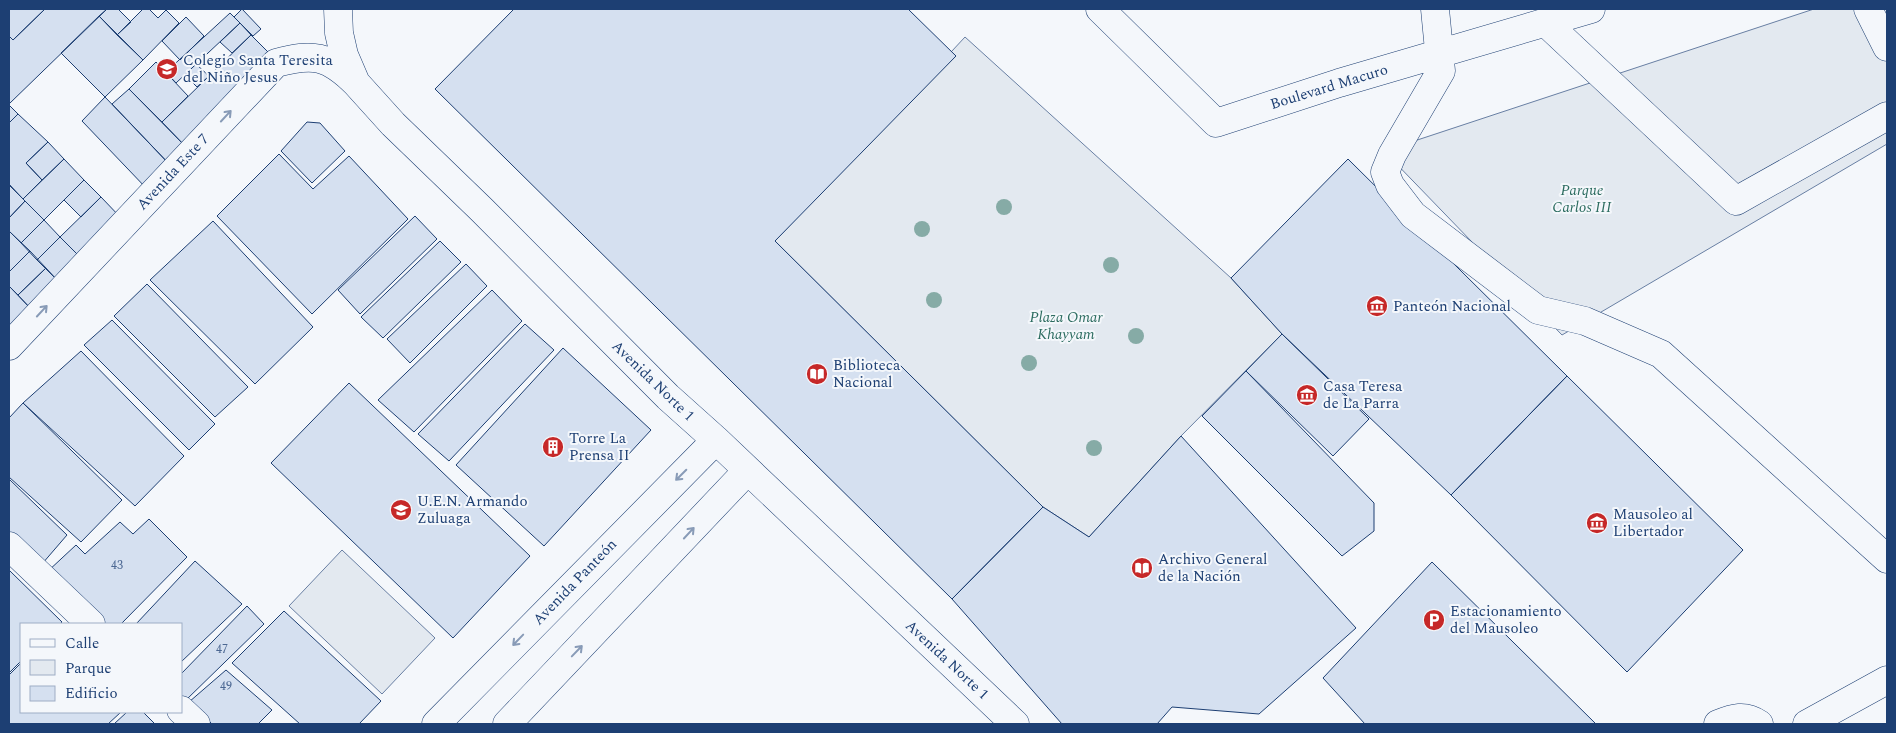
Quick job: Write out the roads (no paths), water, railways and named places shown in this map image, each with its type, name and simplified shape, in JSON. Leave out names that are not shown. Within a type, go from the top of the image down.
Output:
[{"type":"street","name":"Avenida Norte 1","points":[[338,9],[341,41],[356,83],[393,124],[482,210],[668,397],[716,440],[1015,724]]},
{"type":"street","points":[[1435,9],[1441,71],[1392,155],[1385,172],[1390,185],[1413,215],[1538,310],[1585,321],[1661,354],[1887,559]]},
{"type":"street","name":"Boulevard Macuro","points":[[1102,12],[1216,123],[1339,82],[1591,9]]},
{"type":"street","points":[[1868,9],[1887,47]]},
{"type":"street","points":[[1545,22],[1736,201],[1887,116]]},
{"type":"street","name":"Avenida Este 7","points":[[9,346],[276,63],[297,57],[320,58],[341,68],[356,83]]},
{"type":"street","name":"Avenida Panteón","points":[[436,724],[716,440]]},
{"type":"street","points":[[507,724],[747,471]]},
{"type":"street","points":[[9,546],[90,623]]},
{"type":"street","points":[[1807,724],[1887,680]]},
{"type":"street","points":[[182,711],[196,724]]},
{"type":"street","points":[[1718,724],[1736,716],[1760,724]]},
{"type":"place","name":"Colegio Santa Teresita del Niño Jesus","points":[[167,69]]},
{"type":"place","name":"Panteón Nacional","points":[[1377,306]]},
{"type":"place","name":"Biblioteca Nacional","points":[[817,374]]},
{"type":"place","name":"Casa Teresa de La Parra","points":[[1307,395]]},
{"type":"place","name":"Torre La Prensa II","points":[[553,447]]},
{"type":"place","name":"U.E.N. Armando Zuluaga","points":[[401,510]]},
{"type":"place","name":"Mausoleo al Libertador","points":[[1597,523]]},
{"type":"place","name":"Archivo General de la Nación","points":[[1142,568]]},
{"type":"place","name":"Estacionamiento del Mausoleo","points":[[1434,620]]},
{"type":"park label","name":"Parque Carlos III","points":[[1582,198]]},
{"type":"park label","name":"Plaza Omar Khayyam","points":[[1066,326]]}]
